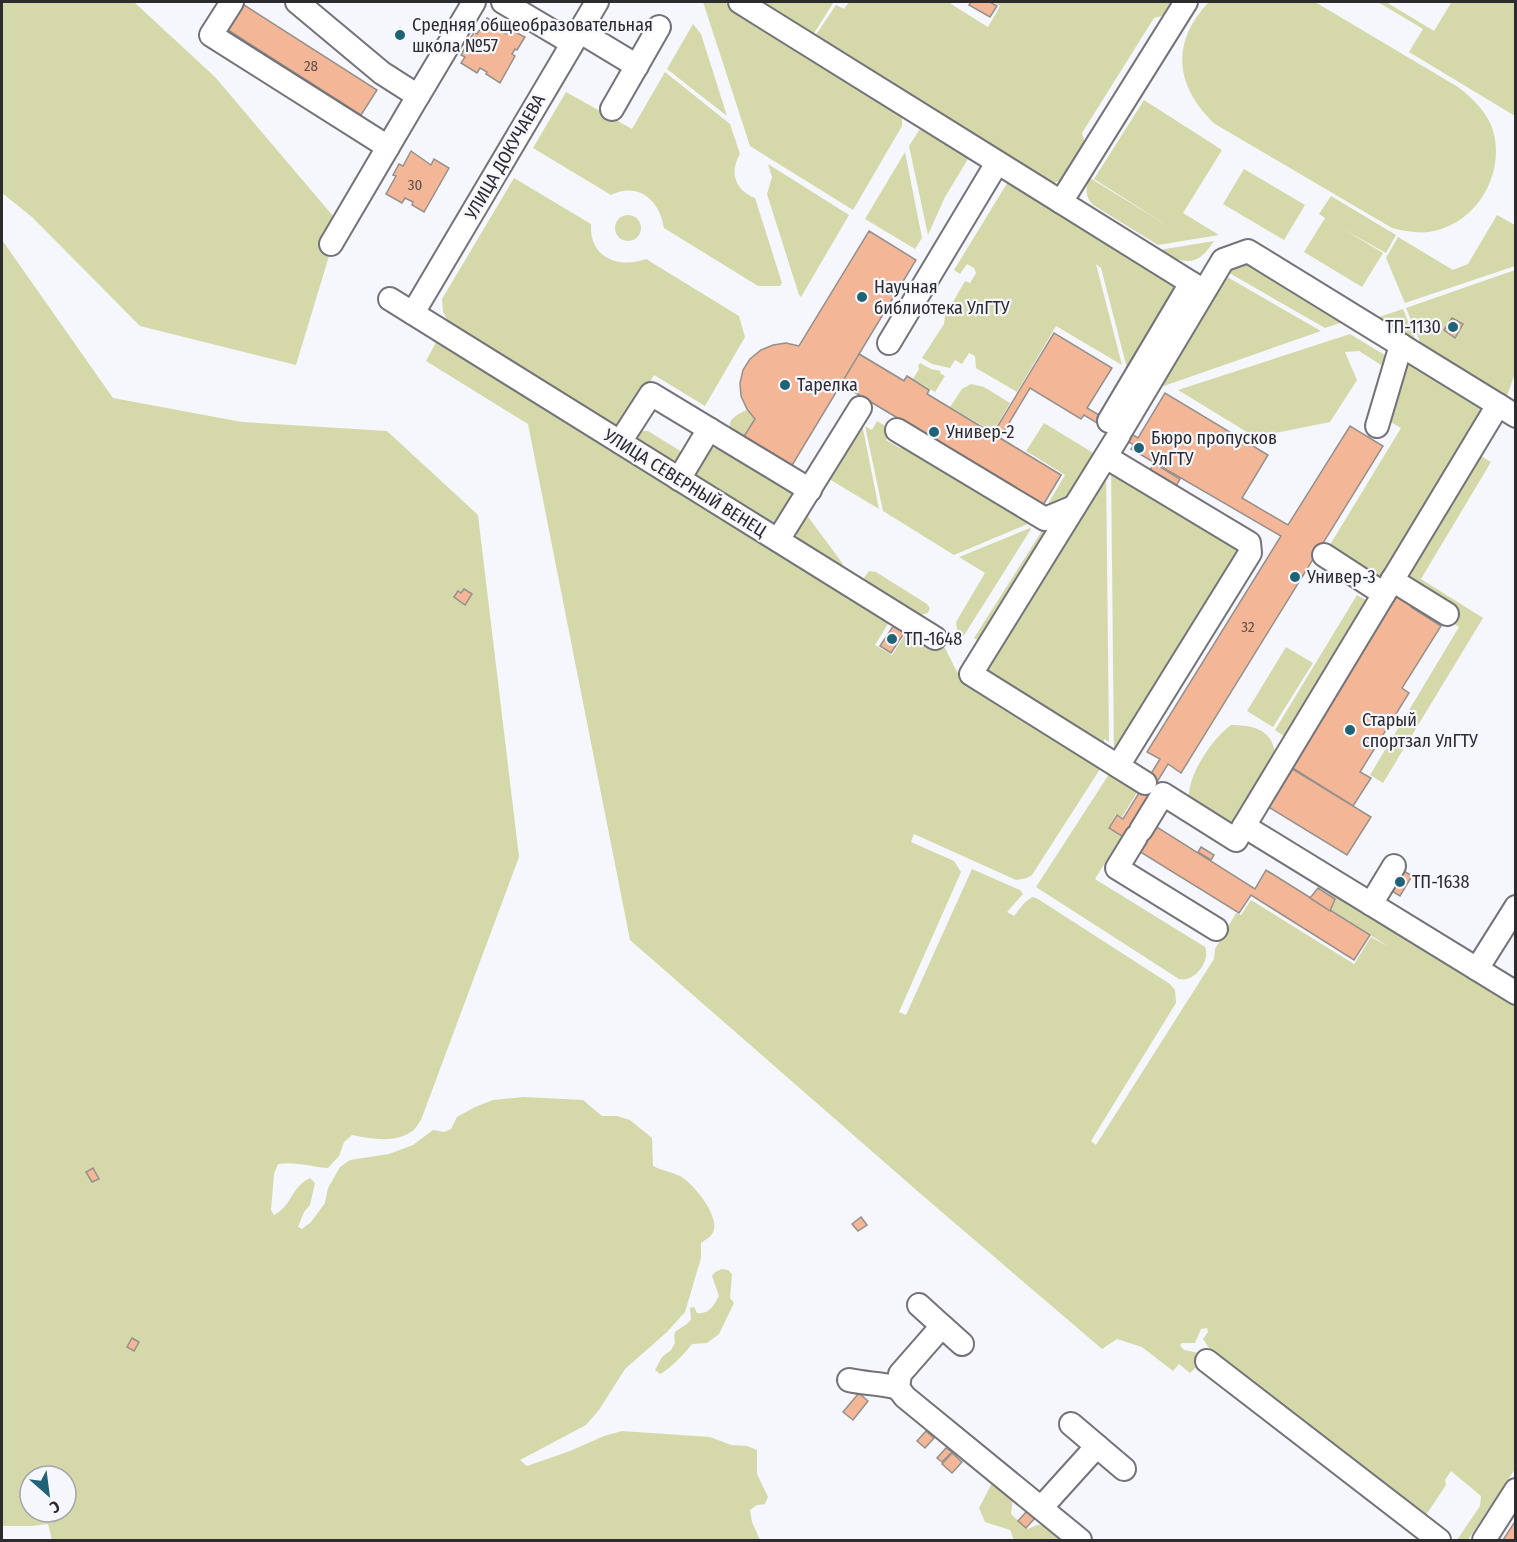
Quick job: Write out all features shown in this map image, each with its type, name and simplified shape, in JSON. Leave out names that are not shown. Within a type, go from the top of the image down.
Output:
[{"type":"street","points":[[232,2],[206,42],[388,147]]},
{"type":"street","points":[[297,2],[382,73],[418,96]]},
{"type":"street","points":[[332,244],[474,2]]},
{"type":"street","points":[[503,2],[637,66]]},
{"type":"street","name":"УЛИЦА ДОКУЧАЕВА","points":[[413,313],[597,2]]},
{"type":"street","points":[[740,2],[1197,287]]},
{"type":"street","points":[[1061,202],[1186,2]]},
{"type":"street","points":[[612,109],[659,27]]},
{"type":"street","points":[[889,343],[997,163]]},
{"type":"street","points":[[1145,783],[971,674],[1074,507],[1099,454],[1197,287],[1223,260],[1248,251],[1507,411],[1388,587],[1236,840],[1163,794],[1117,868],[1216,929]]},
{"type":"street","name":"УЛИЦА СЕВЕРНЫЙ ВЕНЕЦ","points":[[390,299],[935,638]]},
{"type":"street","points":[[1377,426],[1401,345]]},
{"type":"street","points":[[620,442],[651,394],[810,490]]},
{"type":"street","points":[[778,540],[860,408]]},
{"type":"street","points":[[679,478],[709,429]]},
{"type":"street","points":[[897,430],[1046,519],[1074,507]]},
{"type":"street","points":[[1099,454],[1249,543],[1250,553],[1118,766]]},
{"type":"street","points":[[1324,555],[1447,614]]},
{"type":"street","points":[[1244,826],[1515,993]]},
{"type":"street","points":[[1371,904],[1394,866]]},
{"type":"street","points":[[1477,969],[1514,911]]},
{"type":"street","points":[[919,1305],[962,1344]]},
{"type":"street","points":[[898,1388],[900,1374],[942,1326]]},
{"type":"street","points":[[1207,1361],[1439,1540]]},
{"type":"street","points":[[849,1380],[866,1384],[885,1384],[898,1388],[905,1397],[1080,1540]]},
{"type":"street","points":[[1071,1424],[1124,1469]]},
{"type":"street","points":[[1041,1508],[1097,1446]]},
{"type":"street","points":[[1484,1540],[1515,1491]]},
{"type":"green space","points":[[2,2],[134,2],[215,77],[339,223],[296,365],[140,326],[32,217],[2,193]]},
{"type":"green space","points":[[703,2],[724,2],[902,114],[902,126],[853,210],[750,146]]},
{"type":"green space","points":[[760,2],[831,2],[833,3],[813,35]]},
{"type":"green space","points":[[849,2],[952,2],[951,4],[988,27],[1000,6],[993,2],[1181,2],[1174,13],[1154,18],[1082,133],[1087,150],[1068,176],[1051,183],[815,36],[836,5],[844,9]]},
{"type":"green space","points":[[1209,2],[1315,2],[1458,87],[1485,114],[1495,140],[1496,156],[1493,172],[1488,187],[1479,201],[1469,213],[1441,229],[1416,232],[1392,228],[1215,124],[1192,95],[1185,80],[1182,64],[1183,48],[1188,33],[1196,17]]},
{"type":"green space","points":[[1378,2],[1386,2],[1434,31],[1451,3],[1449,2],[1515,2],[1515,116],[1409,52],[1423,29]]},
{"type":"green space","points":[[693,24],[701,34],[727,116],[667,69]]},
{"type":"green space","points":[[665,72],[730,124],[740,154],[735,167],[736,180],[748,195],[755,198],[782,283],[780,286],[758,286],[664,228],[658,209],[647,196],[631,190],[611,195],[533,148],[566,92],[632,129]]},
{"type":"green space","points":[[1144,100],[1222,150],[1183,213],[1219,235],[1158,245],[1093,205],[1088,199],[1087,185],[1090,178],[1173,229],[1094,179]]},
{"type":"green space","points":[[923,124],[971,154],[945,197],[928,235],[909,146]]},
{"type":"green space","points":[[905,152],[922,238],[915,249],[865,219]]},
{"type":"green space","points":[[768,164],[849,215],[801,297],[767,194],[772,177]]},
{"type":"green space","points":[[1244,169],[1305,205],[1284,240],[1223,204]]},
{"type":"green space","points":[[514,178],[591,224],[595,245],[600,253],[608,258],[626,263],[646,259],[739,316],[745,337],[705,406],[654,375],[626,423],[617,427],[449,323],[443,312],[442,299]]},
{"type":"green space","points":[[1009,180],[1182,287],[1127,368],[1101,268],[1096,264],[1122,365],[1056,326],[1017,392],[976,368],[975,356],[969,353],[962,364],[955,360],[950,368],[932,364],[922,358],[944,324],[945,316],[965,281],[970,283],[976,273],[974,268],[967,264],[960,274],[954,270]]},
{"type":"green space","points":[[1331,196],[1396,235],[1386,253],[1343,229],[1383,253],[1362,287],[1304,252],[1325,218],[1319,214]]},
{"type":"green space","points":[[628,215],[637,219],[641,228],[637,237],[628,241],[619,237],[615,228],[619,219]]},
{"type":"green space","points":[[1497,215],[1515,225],[1515,266],[1405,303],[1386,258],[1398,237],[1453,270],[1468,264]]},
{"type":"green space","points":[[2,240],[113,398],[242,422],[387,431],[478,515],[519,857],[418,1125],[398,1138],[375,1139],[352,1135],[344,1142],[339,1156],[328,1168],[278,1164],[274,1174],[271,1210],[274,1215],[285,1206],[303,1182],[310,1178],[315,1183],[310,1205],[304,1212],[298,1227],[302,1229],[311,1222],[325,1203],[328,1188],[340,1167],[350,1160],[389,1154],[413,1145],[433,1130],[444,1132],[451,1129],[457,1117],[493,1100],[524,1097],[583,1100],[602,1116],[617,1116],[630,1120],[652,1138],[653,1166],[680,1176],[699,1193],[710,1211],[714,1227],[711,1235],[701,1243],[701,1258],[685,1312],[667,1332],[625,1369],[599,1410],[586,1425],[520,1460],[527,1466],[622,1431],[710,1437],[731,1445],[747,1446],[757,1450],[757,1474],[768,1497],[765,1504],[757,1505],[750,1510],[752,1522],[760,1540],[52,1540],[48,1524],[2,1526]]},
{"type":"green space","points":[[1214,241],[1202,255],[1190,261],[1176,259],[1159,250]]},
{"type":"green space","points":[[1241,257],[1349,320],[1325,328],[1224,270]]},
{"type":"green space","points":[[1515,270],[1515,373],[1507,396],[1421,344],[1406,308]]},
{"type":"green space","points":[[1222,274],[1321,331],[1161,387],[1155,384]]},
{"type":"green space","points":[[1403,309],[1416,341],[1379,317]]},
{"type":"green space","points":[[1350,334],[1403,366],[1406,355],[1490,408],[1381,588],[1325,553],[1401,428],[1389,421],[1400,377],[1359,351],[1345,352],[1357,380],[1330,422],[1255,437],[1178,390]]},
{"type":"green space","points":[[440,335],[891,619],[875,645],[892,655],[905,635],[910,637],[920,634],[945,648],[957,672],[1101,760],[1102,766],[1032,875],[1027,878],[1016,880],[914,834],[911,842],[954,861],[961,872],[899,1012],[906,1015],[972,869],[1020,890],[1023,894],[1007,912],[1014,916],[1030,899],[1033,897],[1038,899],[1170,984],[1175,990],[1176,1003],[1091,1141],[1096,1145],[1214,959],[1215,949],[1236,913],[1241,915],[1251,900],[1354,964],[1371,937],[1389,947],[1322,904],[1332,889],[1515,1000],[1515,1469],[1468,1540],[1457,1540],[1480,1506],[1481,1496],[1451,1471],[1445,1480],[1446,1485],[1422,1521],[1230,1363],[1226,1365],[1212,1353],[1203,1339],[1208,1332],[1207,1328],[1201,1329],[1195,1343],[1180,1345],[1184,1350],[1204,1354],[1200,1363],[1190,1373],[1179,1364],[1173,1371],[1142,1347],[1117,1339],[1102,1349],[630,940],[528,424],[426,361]]},
{"type":"green space","points":[[920,363],[941,371],[940,373],[945,376],[935,392],[913,379]]},
{"type":"green space","points":[[971,384],[984,387],[1010,403],[993,432],[950,407],[962,389]]},
{"type":"green space","points":[[747,410],[755,419],[743,439],[732,431],[730,423],[735,416]]},
{"type":"green space","points":[[877,421],[892,430],[886,440],[900,448],[911,443],[1030,523],[954,555],[883,511],[865,426],[872,430]]},
{"type":"green space","points":[[1044,423],[1100,457],[983,643],[974,638],[1054,512],[1046,507],[1065,475],[1026,451]]},
{"type":"green space","points":[[862,424],[879,509],[829,479]]},
{"type":"green space","points":[[643,431],[648,431],[682,452],[675,465],[638,440],[638,435]]},
{"type":"green space","points":[[711,448],[722,449],[792,491],[795,495],[774,526],[694,476],[694,466]]},
{"type":"green space","points":[[1479,455],[1491,462],[1421,579],[1483,618],[1383,783],[1370,775],[1459,627],[1399,588]]},
{"type":"green space","points":[[1106,464],[1109,742],[1104,739],[1104,746],[982,670]]},
{"type":"green space","points":[[1111,464],[1243,551],[1114,758]]},
{"type":"green space","points":[[806,514],[842,565],[800,541],[797,530]]},
{"type":"green space","points":[[1030,528],[963,637],[957,629],[956,622],[985,573],[959,557]]},
{"type":"green space","points":[[869,571],[876,572],[927,604],[930,608],[928,613],[921,615],[867,583],[864,578]]},
{"type":"green space","points":[[1357,595],[1366,600],[1284,736],[1275,730]]},
{"type":"green space","points":[[1286,647],[1313,663],[1273,727],[1247,711]]},
{"type":"green space","points":[[1231,725],[1247,726],[1261,731],[1271,740],[1275,755],[1238,819],[1229,823],[1189,797],[1193,778],[1203,757],[1217,738]]},
{"type":"green space","points":[[1113,768],[1141,786],[1122,817],[1116,814],[1108,828],[1121,837],[1095,879],[1205,947],[1204,964],[1191,978],[1179,979],[1036,887]]},
{"type":"green space","points":[[722,1269],[732,1274],[730,1298],[734,1303],[719,1334],[707,1343],[692,1344],[673,1365],[660,1374],[655,1370],[662,1357],[671,1350],[675,1343],[676,1331],[691,1319],[690,1308],[694,1307],[697,1313],[701,1313],[711,1309],[715,1303],[719,1296],[712,1276]]},
{"type":"green space","points":[[993,1481],[1013,1497],[1011,1514],[1027,1529],[1037,1525],[1043,1526],[1059,1535],[1060,1540],[1014,1540],[1010,1530],[985,1522],[979,1508]]},
{"type":"building","points":[[971,2],[990,2],[997,6],[990,17],[969,5]]},
{"type":"building","points":[[241,3],[377,90],[361,115],[225,28]]},
{"type":"building","points":[[487,18],[500,25],[498,29],[506,34],[509,29],[525,37],[512,54],[515,56],[500,83],[480,68],[477,73],[461,63],[465,57],[461,55],[474,32],[477,34]]},
{"type":"building","points":[[411,151],[431,165],[434,159],[449,168],[424,212],[405,198],[402,203],[386,194],[396,176],[393,175],[399,164],[403,166]]},
{"type":"building","points":[[869,231],[916,260],[859,354],[904,381],[907,376],[929,390],[927,394],[993,434],[1054,333],[1112,368],[1087,408],[1138,438],[1165,393],[1268,455],[1242,498],[1288,525],[1350,426],[1383,446],[1181,773],[1168,764],[1131,824],[1144,832],[1149,822],[1255,889],[1266,870],[1370,935],[1354,960],[1251,895],[1239,913],[1134,848],[1139,839],[1126,831],[1123,837],[1109,828],[1117,815],[1123,819],[1160,759],[1147,752],[1281,536],[1131,449],[1134,445],[1084,415],[1081,419],[1030,388],[1000,438],[1061,475],[1043,505],[841,384],[791,467],[743,438],[755,419],[741,396],[740,383],[743,370],[750,359],[761,350],[786,343],[799,346]]},
{"type":"building","name":"ТП-1130","points":[[1452,318],[1463,324],[1455,338],[1444,330]]},
{"type":"building","points":[[859,354],[904,381],[907,376],[929,390],[927,394],[1061,475],[1043,505],[841,384]]},
{"type":"building","points":[[1154,463],[1180,479],[1175,488],[1149,472]]},
{"type":"building","name":"Старый спортзал УлГТУ","points":[[1401,588],[1407,592],[1411,607],[1441,626],[1402,688],[1409,693],[1360,772],[1371,778],[1353,806],[1291,767]]},
{"type":"building","points":[[464,589],[472,594],[465,605],[454,597],[458,591],[461,593]]},
{"type":"building","name":"ТП-1648","points":[[894,625],[905,632],[891,653],[880,646]]},
{"type":"building","points":[[1291,768],[1371,817],[1347,855],[1267,806]]},
{"type":"building","points":[[1201,847],[1214,855],[1211,860],[1198,852]]},
{"type":"building","name":"ТП-1638","points":[[1399,868],[1412,876],[1400,896],[1387,888]]},
{"type":"building","points":[[1318,888],[1335,899],[1330,911],[1310,898]]},
{"type":"building","points":[[93,1168],[99,1179],[92,1182],[86,1172]]},
{"type":"building","points":[[861,1217],[867,1225],[858,1231],[852,1224]]},
{"type":"building","points":[[132,1338],[139,1342],[134,1351],[127,1347]]},
{"type":"building","points":[[859,1393],[868,1401],[853,1420],[843,1412]]},
{"type":"building","points":[[926,1431],[934,1438],[925,1448],[917,1441]]},
{"type":"building","points":[[946,1448],[952,1452],[942,1462],[937,1458]]},
{"type":"building","points":[[952,1453],[962,1462],[952,1473],[942,1464]]},
{"type":"building","points":[[1027,1511],[1035,1518],[1026,1528],[1018,1521]]},
{"type":"building","points":[[1516,1520],[1516,1540],[1503,1540]]},
{"type":"place","name":"Средняя общеобразовательная школа №57","points":[[400,35]]},
{"type":"place","name":"Научная библиотека УлГТУ","points":[[862,297]]},
{"type":"place","name":"ТП-1130","points":[[1453,327]]},
{"type":"place","name":"Тарелка","points":[[785,385]]},
{"type":"place","name":"Универ-2","points":[[934,432]]},
{"type":"place","name":"Бюро пропусков УлГТУ","points":[[1139,448]]},
{"type":"place","name":"Универ-3","points":[[1295,577]]},
{"type":"place","name":"ТП-1648","points":[[892,639]]},
{"type":"place","name":"Старый спортзал УлГТУ","points":[[1350,730]]},
{"type":"place","name":"ТП-1638","points":[[1400,882]]}]
